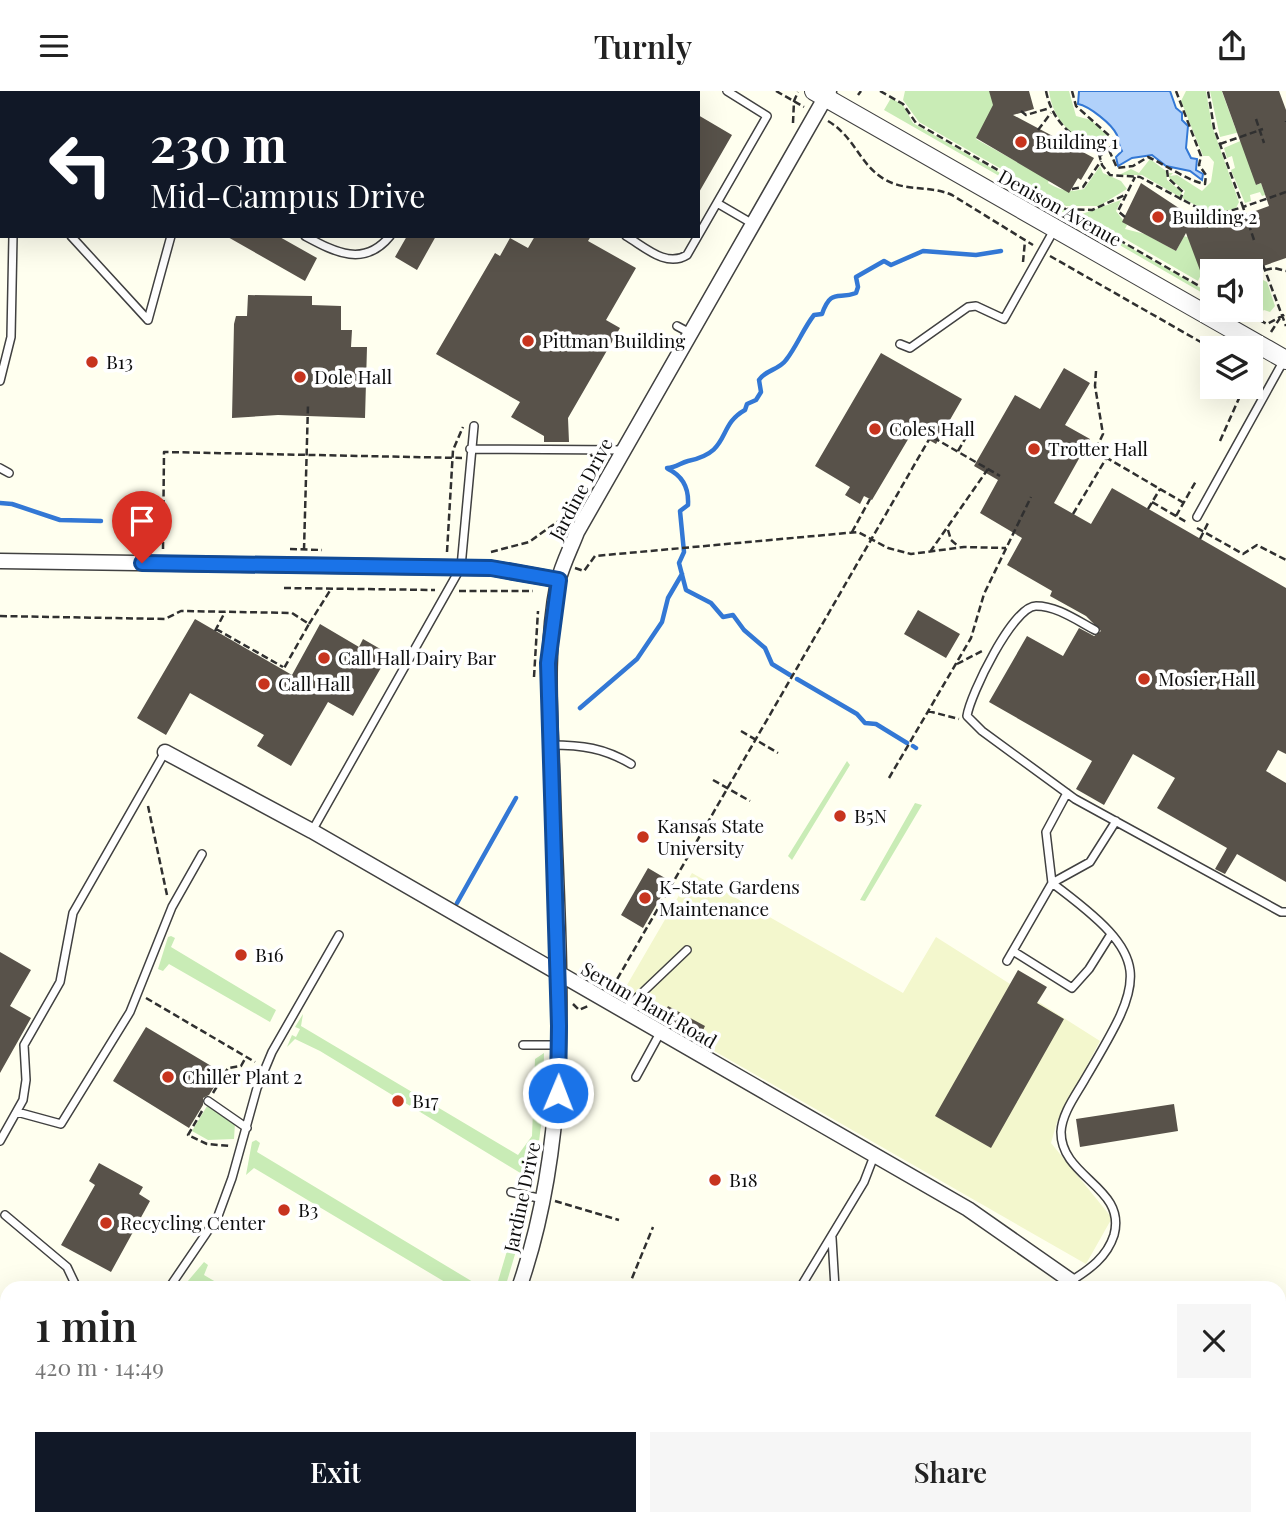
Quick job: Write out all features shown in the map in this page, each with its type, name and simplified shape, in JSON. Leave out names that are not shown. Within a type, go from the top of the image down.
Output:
[{"type":"street","name":"Jardine Drive","points":[[521,1281],[544,1199],[557,1113],[559,990],[548,663],[549,583],[623,450],[684,329],[753,223],[816,114],[823,93]]},
{"type":"street","name":"Denison Avenue","points":[[823,93],[1054,229],[1286,359]]},
{"type":"street","points":[[0,561],[491,568],[549,583]]},
{"type":"street","name":"Serum Plant Road","points":[[165,752],[312,831],[558,975],[600,1004],[622,1011],[968,1209],[1071,1281]]},
{"type":"lane","points":[[700,232],[767,116],[727,91]]},
{"type":"lane","points":[[717,203],[753,223]]},
{"type":"lane","points":[[900,344],[910,348],[968,307],[976,306],[1004,319],[1054,229]]},
{"type":"lane","points":[[0,381],[11,337],[13,238]]},
{"type":"lane","points":[[73,238],[148,320],[170,238]]},
{"type":"lane","points":[[309,238],[338,254],[358,257],[382,246],[388,238]]},
{"type":"lane","points":[[629,238],[668,261],[680,260],[687,255],[697,238]]},
{"type":"lane","points":[[1197,517],[1286,359]]},
{"type":"lane","points":[[312,831],[461,567],[474,426]]},
{"type":"lane","points":[[470,449],[623,450]]},
{"type":"lane","points":[[0,468],[9,473]]},
{"type":"lane","points":[[142,563],[144,501]]},
{"type":"lane","points":[[1094,631],[1057,610],[1033,605],[1019,613],[969,698],[967,716],[982,731],[1067,793],[1286,912]]},
{"type":"lane","points":[[551,745],[586,745],[613,753],[631,764]]},
{"type":"lane","points":[[0,1141],[23,1100],[26,1080],[24,1045],[60,982],[73,913],[165,752]]},
{"type":"lane","points":[[1067,793],[1046,832],[1052,883],[1098,918],[1111,934],[1128,957],[1133,985],[1127,1006],[1068,1107],[1061,1132],[1074,1167],[1115,1207],[1116,1225],[1111,1245],[1103,1257],[1071,1281]]},
{"type":"lane","points":[[1007,961],[1052,883],[1090,862],[1116,821]]},
{"type":"lane","points":[[17,1112],[61,1124],[130,1012],[172,907],[202,854]]},
{"type":"lane","points":[[1013,951],[1072,988],[1089,969],[1111,934]]},
{"type":"lane","points":[[174,1281],[218,1216],[243,1126],[272,1052],[339,935]]},
{"type":"lane","points":[[622,1011],[687,950]]},
{"type":"lane","points":[[636,1077],[660,1033]]},
{"type":"lane","points":[[523,1045],[559,1045]]},
{"type":"lane","points":[[208,1101],[243,1126]]},
{"type":"lane","points":[[804,1281],[864,1182],[874,1156]]},
{"type":"lane","points":[[511,1192],[544,1199]]},
{"type":"lane","points":[[5,1216],[66,1267],[73,1281]]},
{"type":"lane","points":[[832,1238],[835,1281]]},
{"type":"path","points":[[776,91],[847,135],[865,164],[885,180],[898,186],[942,190],[1042,251],[1200,341]]},
{"type":"path","points":[[858,95],[861,91]]},
{"type":"path","points":[[1046,91],[1051,110],[1062,128],[1100,158],[1110,175],[1135,177],[1213,216],[1286,192]]},
{"type":"path","points":[[1072,91],[1076,106],[1111,136],[1114,142],[1100,158],[1083,187],[1072,189]]},
{"type":"path","points":[[1109,150],[1117,168],[1133,166],[1148,157],[1167,170],[1178,170],[1203,185],[1207,183],[1192,127],[1176,91]]},
{"type":"path","points":[[1208,91],[1212,119],[1254,240]]},
{"type":"path","points":[[793,123],[794,101],[798,92]]},
{"type":"path","points":[[882,92],[903,104],[916,123],[1200,286]]},
{"type":"path","points":[[1021,111],[1026,115],[1051,110]]},
{"type":"path","points":[[1038,129],[1051,110]]},
{"type":"path","points":[[1256,119],[1262,130],[1264,143]]},
{"type":"path","points":[[1220,144],[1262,130]]},
{"type":"path","points":[[1072,145],[1075,139]]},
{"type":"path","points":[[1167,170],[1168,177],[1183,192],[1180,200]]},
{"type":"path","points":[[1125,217],[1118,211],[1135,177]]},
{"type":"path","points":[[1064,208],[1092,210],[1125,195]]},
{"type":"path","points":[[1017,272],[1023,261],[1025,241]]},
{"type":"path","points":[[1286,271],[1264,268],[1286,325]]},
{"type":"path","points":[[1263,322],[1267,324],[1284,315]]},
{"type":"path","points":[[1271,332],[1284,315]]},
{"type":"path","points":[[1096,371],[1095,386],[1104,434],[1095,451],[1184,503]]},
{"type":"path","points":[[1220,441],[1239,399]]},
{"type":"path","points":[[305,588],[308,405]]},
{"type":"path","points":[[447,552],[453,455],[455,442],[466,421]]},
{"type":"path","points":[[957,451],[968,434],[969,423]]},
{"type":"path","points":[[915,427],[1000,476]]},
{"type":"path","points":[[559,990],[579,1010],[600,1004],[873,541],[931,436]]},
{"type":"path","points":[[163,549],[164,452],[453,455],[469,460]]},
{"type":"path","points":[[1073,514],[1107,457]]},
{"type":"path","points":[[930,552],[988,469]]},
{"type":"path","points":[[564,525],[588,481]]},
{"type":"path","points":[[1176,516],[1196,481]]},
{"type":"path","points":[[1148,509],[1160,489]]},
{"type":"path","points":[[889,778],[976,629],[984,594],[1031,498]]},
{"type":"path","points":[[852,532],[870,499]]},
{"type":"path","points":[[1152,502],[1242,554],[1257,545],[1286,560]]},
{"type":"path","points":[[491,552],[513,548],[536,538],[569,513]]},
{"type":"path","points":[[1200,539],[1208,523]]},
{"type":"path","points":[[947,528],[951,540],[959,547]]},
{"type":"path","points":[[661,551],[852,532],[858,532],[899,552],[930,552],[959,547],[1006,548]]},
{"type":"path","points":[[284,588],[448,590],[549,583],[534,633],[534,682]]},
{"type":"path","points":[[225,612],[216,630],[283,669],[331,589]]},
{"type":"path","points":[[0,616],[165,619],[181,611],[292,613],[309,624]]},
{"type":"path","points":[[954,666],[1004,639]]},
{"type":"path","points":[[928,711],[971,720]]},
{"type":"path","points":[[741,731],[778,753]]},
{"type":"path","points":[[713,780],[750,801]]},
{"type":"path","points":[[147,802],[166,893]]},
{"type":"path","points":[[138,993],[259,1064]]},
{"type":"path","points":[[233,1151],[243,1126]]},
{"type":"path","points":[[544,1199],[619,1220]]},
{"type":"path","points":[[631,1281],[653,1227]]},
{"type":"green space","points":[[905,91],[989,91],[996,103],[976,139],[1061,189],[1084,189],[1100,166],[1103,173],[1121,181],[1127,189],[1099,206],[1066,206],[919,122],[903,100]]},
{"type":"green space","points":[[1049,91],[1069,91],[1076,116],[1091,120],[1110,138],[1109,143],[1098,150],[1066,127],[1055,111]]},
{"type":"green space","points":[[1186,91],[1206,91],[1212,126],[1239,202],[1236,208],[1214,211],[1202,208],[1182,198],[1185,191],[1169,178],[1169,173],[1173,173],[1170,176],[1177,175],[1202,191],[1211,182],[1214,162],[1209,156],[1203,156],[1181,101]]},
{"type":"green space","points":[[1210,91],[1225,91],[1222,92],[1236,130],[1248,130],[1220,137]]},
{"type":"green space","points":[[891,98],[903,105],[913,123],[1028,189],[1027,192],[884,110]]},
{"type":"green space","points":[[1252,136],[1256,185],[1261,183],[1265,194],[1286,188],[1262,196],[1260,192],[1250,195],[1251,201],[1245,203],[1231,170],[1235,168],[1232,156],[1227,158],[1224,148]]},
{"type":"green space","points":[[1150,159],[1166,171],[1167,180],[1182,192],[1180,197],[1142,175],[1119,175],[1131,169],[1139,173]]},
{"type":"green space","points":[[1035,193],[1200,288],[1200,291],[1033,195]]},
{"type":"green space","points":[[1121,200],[1116,211],[1127,225],[1125,229],[1145,234],[1176,251],[1200,213],[1199,217],[1211,222],[1212,217],[1236,212],[1240,218],[1226,221],[1208,259],[1200,259],[1198,281],[1082,214]]},
{"type":"green space","points":[[1263,280],[1267,282],[1275,306],[1270,312],[1264,310]]},
{"type":"green space","points":[[847,761],[850,765],[792,860],[788,856]]},
{"type":"green space","points":[[915,803],[922,805],[865,901],[860,900]]},
{"type":"green space","points":[[692,873],[903,993],[936,937],[1100,1041],[1057,1122],[1051,1143],[1112,1218],[1086,1264],[620,997]]},
{"type":"green space","points":[[168,937],[175,938],[171,947],[276,1010],[270,1022],[169,964],[163,971],[158,969]]},
{"type":"green space","points":[[303,1014],[301,1026],[518,1155],[532,1136],[535,1059],[544,1053],[543,1111],[533,1186],[520,1184],[522,1174],[320,1051],[295,1039],[287,1047],[292,1035],[296,1037],[300,1029],[295,1027]]},
{"type":"green space","points":[[207,1106],[235,1123],[234,1139],[208,1140],[192,1131]]},
{"type":"green space","points":[[256,1140],[260,1143],[257,1152],[471,1281],[443,1281],[254,1168],[246,1175],[252,1142]]},
{"type":"green space","points":[[525,1203],[529,1204],[507,1281],[498,1281],[520,1207]]},
{"type":"green space","points":[[204,1262],[208,1265],[204,1275],[214,1281],[188,1281]]},
{"type":"water","points":[[1079,91],[1170,91],[1176,108],[1182,113],[1182,120],[1188,126],[1186,148],[1191,158],[1197,159],[1196,170],[1203,174],[1202,180],[1190,171],[1166,166],[1152,155],[1132,158],[1118,166],[1116,157],[1122,151],[1117,135],[1100,116],[1078,104]]},
{"type":"building","name":"Building 1","points":[[989,91],[1029,91],[1034,109],[1013,115],[1094,158],[1081,180],[1078,178],[1069,193],[976,138],[993,105]]},
{"type":"building","points":[[1222,91],[1279,91],[1286,110],[1286,258],[1263,266],[1263,259],[1200,259],[1200,270],[1186,233],[1176,251],[1122,222],[1141,183],[1209,228],[1269,206],[1261,183],[1256,185]]},
{"type":"building","points":[[700,116],[732,135],[700,191]]},
{"type":"building","points":[[230,238],[282,238],[317,258],[305,281]]},
{"type":"building","points":[[406,238],[435,238],[417,270],[395,257]]},
{"type":"building","name":"Pittman Building","points":[[510,238],[528,248],[534,238],[590,238],[588,241],[636,268],[606,320],[620,328],[568,418],[569,442],[544,442],[544,436],[511,417],[520,402],[436,354],[495,253],[500,256]]},
{"type":"building","name":"Dole Hall","points":[[248,295],[312,296],[312,305],[341,306],[341,330],[352,330],[351,347],[367,347],[365,418],[278,415],[232,418],[234,324],[236,316],[247,316]]},
{"type":"building","name":"Coles Hall","points":[[881,353],[962,399],[936,444],[913,431],[872,500],[864,496],[860,504],[845,495],[850,487],[815,466]]},
{"type":"building","name":"Mosier Hall","points":[[1064,368],[1090,383],[1065,425],[1090,439],[1054,503],[1091,524],[1112,488],[1286,588],[1286,754],[1278,750],[1266,771],[1286,783],[1286,882],[1237,854],[1225,874],[1215,869],[1227,848],[1157,808],[1175,778],[1133,754],[1104,805],[1076,789],[1092,761],[989,702],[1027,636],[1063,656],[1079,628],[1094,636],[1101,631],[1086,616],[1050,596],[1052,591],[1007,565],[1022,538],[980,513],[998,480],[974,466],[1015,395],[1040,409]]},
{"type":"building","points":[[918,610],[960,634],[946,658],[904,634]]},
{"type":"building","name":"Call Hall","points":[[195,619],[292,675],[320,624],[359,647],[363,639],[389,654],[353,716],[328,702],[291,766],[257,746],[264,735],[190,693],[166,735],[137,718]]},
{"type":"building","name":"K-State Gardens Maintenance","points":[[648,868],[670,881],[643,928],[621,915]]},
{"type":"building","points":[[0,952],[31,970],[10,1006],[31,1018],[0,1073]]},
{"type":"building","points":[[1018,970],[1047,987],[1037,1003],[1064,1019],[991,1148],[935,1116]]},
{"type":"building","points":[[668,1006],[705,1026],[698,1040],[661,1019]]},
{"type":"building","name":"Chiller Plant 2","points":[[146,1027],[223,1073],[209,1095],[203,1098],[203,1105],[189,1128],[113,1081]]},
{"type":"building","points":[[1174,1104],[1178,1131],[1080,1147],[1076,1119]]},
{"type":"building","name":"Recycling Center","points":[[99,1163],[143,1187],[139,1194],[150,1201],[111,1272],[61,1245],[95,1185],[89,1181]]},
{"type":"waterway","points":[[667,468],[702,457],[718,445],[730,423],[745,410],[747,404],[756,400],[761,392],[759,380],[786,360],[814,315],[822,314],[832,298],[856,293],[856,277],[884,261],[891,265],[923,251],[976,255],[1001,251]]},
{"type":"waterway","points":[[668,469],[681,479],[687,493],[688,505],[680,511],[684,552],[679,563],[686,590],[711,603],[723,617],[733,615],[744,630],[765,648],[772,664],[790,675]]},
{"type":"waterway","points":[[0,503],[12,504],[60,520],[101,521]]},
{"type":"waterway","points":[[580,708],[637,659],[662,622],[668,598],[682,574]]},
{"type":"waterway","points":[[797,679],[857,714],[865,723],[876,724],[907,743]]},
{"type":"waterway","points":[[457,903],[516,798]]},
{"type":"place","name":"Building 1","points":[[1021,142]]},
{"type":"place","name":"Building 2","points":[[1158,217]]},
{"type":"place","name":"Pittman Building","points":[[528,341]]},
{"type":"place","name":"B13","points":[[92,362]]},
{"type":"place","name":"Dole Hall","points":[[300,377]]},
{"type":"place","name":"Coles Hall","points":[[875,429]]},
{"type":"place","name":"Trotter Hall","points":[[1034,449]]},
{"type":"place","name":"Call Hall Dairy Bar","points":[[324,658]]},
{"type":"place","name":"Mosier Hall","points":[[1144,679]]},
{"type":"place","name":"Call Hall","points":[[264,684]]},
{"type":"place","name":"B5N","points":[[840,816]]},
{"type":"place","name":"Kansas State University","points":[[643,837]]},
{"type":"place","name":"K-State Gardens Maintenance","points":[[645,898]]},
{"type":"place","name":"B16","points":[[241,955]]},
{"type":"place","name":"Chiller Plant 2","points":[[168,1077]]},
{"type":"place","name":"B17","points":[[398,1101]]},
{"type":"place","name":"B18","points":[[715,1180]]},
{"type":"place","name":"B3","points":[[284,1210]]},
{"type":"place","name":"Recycling Center","points":[[106,1223]]},
{"type":"route","points":[[142,563],[491,568],[559,580],[548,663],[559,1026],[558,1093]]}]
